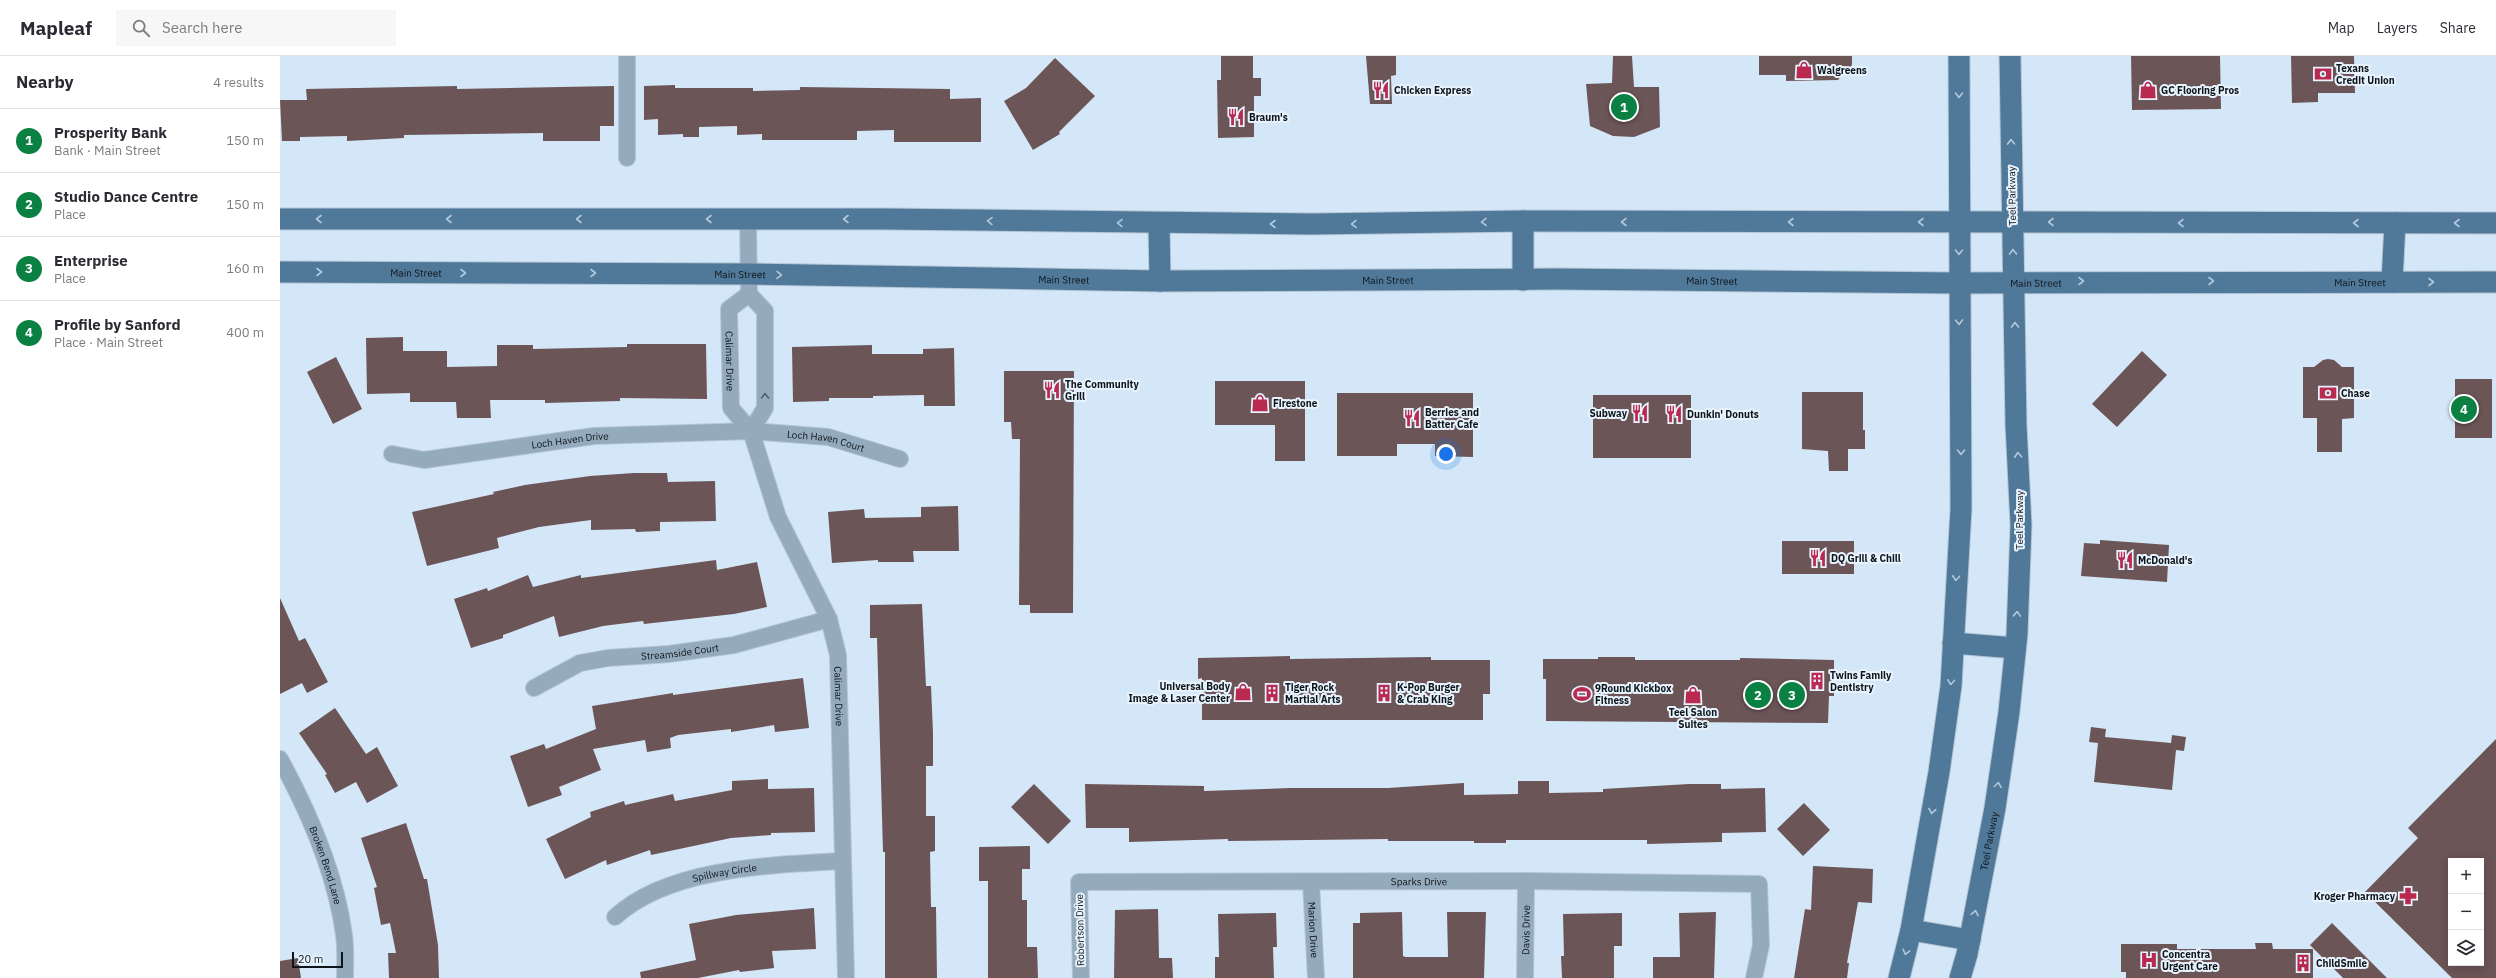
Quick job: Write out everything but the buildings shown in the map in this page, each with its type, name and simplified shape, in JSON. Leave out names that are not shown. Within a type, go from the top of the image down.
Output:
[{"type":"main road","points":[[1899,978],[1911,930],[1939,772],[1951,686],[1961,509],[1958,282],[1960,222],[1959,56]]},
{"type":"main road","name":"Teel Parkway","points":[[1960,978],[1970,940],[1994,808],[2009,712],[2015,648],[2021,526],[2014,282],[2010,56]]},
{"type":"main road","points":[[280,219],[884,219],[1159,224],[1523,221],[2496,223]]},
{"type":"main road","points":[[1523,221],[1523,280]]},
{"type":"main road","points":[[2392,282],[2395,223]]},
{"type":"main road","points":[[1159,224],[1160,281]]},
{"type":"main road","name":"Main Street","points":[[280,272],[749,284],[1523,280],[2496,282]]},
{"type":"main road","points":[[1953,643],[2015,648]]},
{"type":"main road","points":[[1911,930],[1970,940]]},
{"type":"street","points":[[627,56],[627,158]]},
{"type":"street","points":[[748,220],[749,284],[765,311],[765,408],[751,431]]},
{"type":"street","name":"Calimar Drive","points":[[749,284],[729,309],[731,408],[751,431],[778,517],[829,619],[835,638],[840,672],[846,978]]},
{"type":"street","name":"Loch Haven Drive","points":[[392,454],[424,460],[594,436],[751,431]]},
{"type":"street","name":"Loch Haven Court","points":[[751,431],[828,437],[900,459]]},
{"type":"street","name":"Streamside Court","points":[[534,688],[580,663],[608,658],[669,654],[734,645],[829,619]]},
{"type":"street","name":"Broken Bend Lane","points":[[280,759],[298,792],[328,870],[344,937],[345,978]]},
{"type":"street","name":"Spillway Circle","points":[[615,917],[626,906],[642,897],[705,876],[737,869],[843,861]]},
{"type":"street","name":"Sparks Drive","points":[[1079,882],[1526,881],[1759,884],[1761,945],[1754,978]]},
{"type":"street","name":"Davis Drive","points":[[1524,978],[1526,881]]},
{"type":"street","name":"Robertson Drive","points":[[1079,882],[1081,978]]},
{"type":"street","name":"Marion Drive","points":[[1311,882],[1316,978]]},
{"type":"place","name":"Walgreens","points":[[1804,70]]},
{"type":"place","name":"Texans Credit Union","points":[[2323,74]]},
{"type":"place","name":"Chicken Express","points":[[1381,90]]},
{"type":"place","name":"GC Flooring Pros","points":[[2148,90]]},
{"type":"place","name":"Prosperity Bank","points":[[1624,107]]},
{"type":"place","name":"Braum's","points":[[1236,117]]},
{"type":"place","name":"The Community Grill","points":[[1052,390]]},
{"type":"place","name":"Chase","points":[[2328,393]]},
{"type":"place","name":"Firestone","points":[[1260,403]]},
{"type":"place","name":"Profile by Sanford","points":[[2464,409]]},
{"type":"place","name":"Subway","points":[[1640,413]]},
{"type":"place","name":"Dunkin' Donuts","points":[[1674,414]]},
{"type":"place","name":"Berries and Batter Cafe","points":[[1412,418]]},
{"type":"place","name":"DQ Grill & Chill","points":[[1818,558]]},
{"type":"place","name":"McDonald's","points":[[2125,560]]},
{"type":"place","name":"Twins Family Dentistry","points":[[1817,681]]},
{"type":"place","name":"Universal Body Image & Laser Center","points":[[1243,692]]},
{"type":"place","name":"Tiger Rock Martial Arts","points":[[1272,693]]},
{"type":"place","name":"K-Pop Burger & Crab King","points":[[1384,693]]},
{"type":"place","name":"9Round Kickbox Fitness","points":[[1582,694]]},
{"type":"place","name":"Teel Salon Suites","points":[[1693,695]]},
{"type":"place","name":"Studio Dance Centre","points":[[1758,695]]},
{"type":"place","name":"Enterprise","points":[[1792,695]]},
{"type":"place","name":"Kroger Pharmacy","points":[[2408,896]]},
{"type":"place","name":"Concentra Urgent Care","points":[[2149,960]]},
{"type":"place","name":"ChildSmile","points":[[2303,963]]}]
